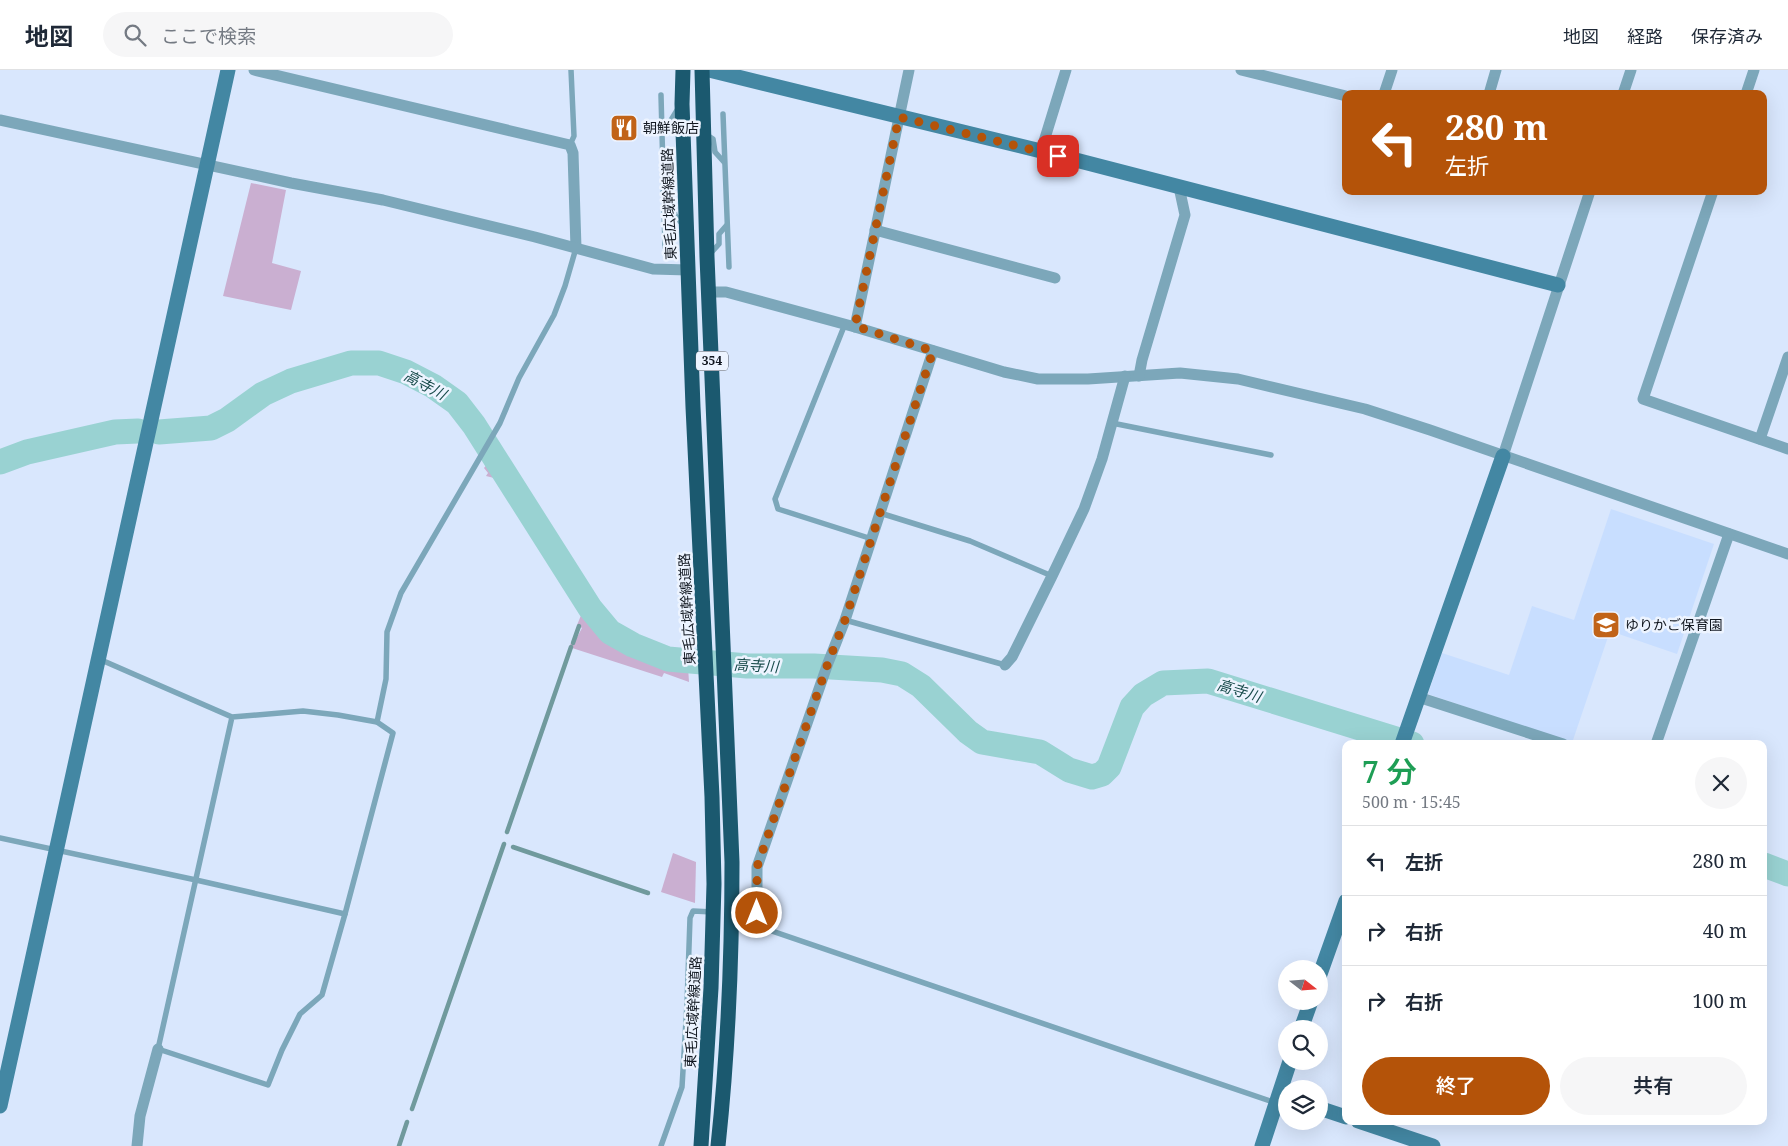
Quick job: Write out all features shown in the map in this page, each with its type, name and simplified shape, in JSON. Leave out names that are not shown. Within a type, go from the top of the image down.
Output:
[{"type":"highway","name":"東毛広域幹線道路","points":[[683,70],[682,104],[693,407],[712,806],[713,912],[711,988],[701,1146]]},
{"type":"highway","name":"354","points":[[702,70],[708,292],[730,795],[732,917],[725,1064],[718,1146]]},
{"type":"street","points":[[0,1106],[228,70]]},
{"type":"street","points":[[254,70],[570,145],[573,152],[576,248]]},
{"type":"street","points":[[709,70],[1041,151],[1558,285]]},
{"type":"street","points":[[850,325],[875,230],[909,70]]},
{"type":"street","points":[[1041,151],[1066,70]]},
{"type":"street","points":[[1241,70],[1282,75],[1342,95]]},
{"type":"street","points":[[1385,90],[1392,70]]},
{"type":"street","points":[[1490,90],[1496,70]]},
{"type":"street","points":[[1624,90],[1632,70]]},
{"type":"street","points":[[1747,90],[1754,70]]},
{"type":"street","points":[[0,120],[291,183],[383,200],[653,269],[688,270]]},
{"type":"street","points":[[1139,376],[1142,360],[1185,215],[1179,188]]},
{"type":"street","points":[[1403,740],[1503,456],[1589,195]]},
{"type":"street","points":[[1712,195],[1643,398],[1788,448]]},
{"type":"street","points":[[875,230],[1055,278]]},
{"type":"street","points":[[708,292],[721,291],[850,325],[1004,372],[1038,379],[1139,376],[1180,372],[1238,379],[1365,409],[1788,554]]},
{"type":"street","points":[[732,917],[744,918],[757,913],[757,867],[828,663],[845,620],[933,351]]},
{"type":"street","points":[[1760,439],[1788,358]]},
{"type":"street","points":[[1006,665],[1012,657],[1084,509],[1126,376]]},
{"type":"street","points":[[1657,740],[1729,534]]},
{"type":"street","points":[[1418,698],[1550,740]]},
{"type":"street","points":[[1325,960],[1342,912]]},
{"type":"street","points":[[137,1146],[140,1116],[158,1049]]},
{"type":"street","points":[[1262,1146],[1278,1106]]},
{"type":"street","points":[[1328,1111],[1342,1116]]},
{"type":"street","points":[[1370,1125],[1433,1146]]},
{"type":"lane","points":[[570,145],[574,136],[571,70]]},
{"type":"lane","points":[[661,95],[665,247]]},
{"type":"lane","points":[[661,126],[668,125],[682,104]]},
{"type":"lane","points":[[723,114],[728,267]]},
{"type":"lane","points":[[703,132],[713,140],[715,152],[724,162]]},
{"type":"lane","points":[[663,192],[670,199],[675,215],[686,229]]},
{"type":"lane","points":[[707,257],[719,244],[719,234],[726,226]]},
{"type":"lane","points":[[377,722],[386,679],[387,632],[401,593],[491,440],[519,378],[554,315],[576,248]]},
{"type":"lane","points":[[850,325],[775,499],[778,509],[872,539]]},
{"type":"lane","points":[[1112,423],[1271,455]]},
{"type":"lane","points":[[880,512],[970,541],[1052,576]]},
{"type":"lane","points":[[845,620],[1006,665]]},
{"type":"lane","points":[[99,660],[232,717],[303,711],[377,722],[393,733],[322,995],[300,1014],[282,1050],[268,1085],[158,1049],[232,717]]},
{"type":"lane","points":[[0,838],[345,914]]},
{"type":"lane","points":[[661,1146],[682,1087],[690,918],[693,911],[713,912]]},
{"type":"lane","points":[[753,916],[760,927],[1278,1098]]},
{"type":"shaded area","points":[[251,183],[286,190],[272,263],[301,271],[291,310],[223,296]]},
{"type":"shaded area","points":[[489,462],[587,613],[601,631],[619,645],[638,654],[668,664],[688,667],[689,682],[664,673],[662,677],[569,647],[571,643],[574,643],[582,628],[577,625],[582,613],[494,478],[486,476],[488,473],[484,468]]},
{"type":"shaded area","name":"ゆりかご保育園","points":[[1611,509],[1714,544],[1677,654],[1610,631],[1573,740],[1563,740],[1428,694],[1442,653],[1509,675],[1532,606],[1574,620]]},
{"type":"shaded area","points":[[673,853],[696,862],[695,903],[661,892]]},
{"type":"waterway","name":"高寺川","points":[[159,432],[211,428],[227,420],[263,394],[291,381],[351,363],[379,363],[406,372],[433,386],[457,403],[474,425],[590,608],[610,632],[633,645],[668,659],[747,666],[814,666],[882,670],[902,674],[921,686],[968,732],[982,742],[1040,752],[1069,770],[1092,777],[1102,774],[1109,767],[1132,707],[1143,695],[1163,683],[1208,681],[1399,740]]},
{"type":"waterway","name":"高寺川","points":[[0,462],[27,452],[115,432],[138,431]]},
{"type":"waterway","points":[[573,643],[579,626]]},
{"type":"waterway","points":[[507,832],[571,647]]},
{"type":"waterway","points":[[412,1109],[504,844]]},
{"type":"waterway","points":[[513,847],[648,893]]},
{"type":"waterway","name":"高寺川","points":[[1767,866],[1788,874]]},
{"type":"waterway","points":[[399,1146],[407,1122]]},
{"type":"place","name":"朝鮮飯店","points":[[624,128]]},
{"type":"place","name":"ゆりかご保育園","points":[[1606,625]]},
{"type":"route","points":[[757,913],[757,867],[828,663],[845,620],[933,351],[855,326],[899,117],[1058,156]]}]
